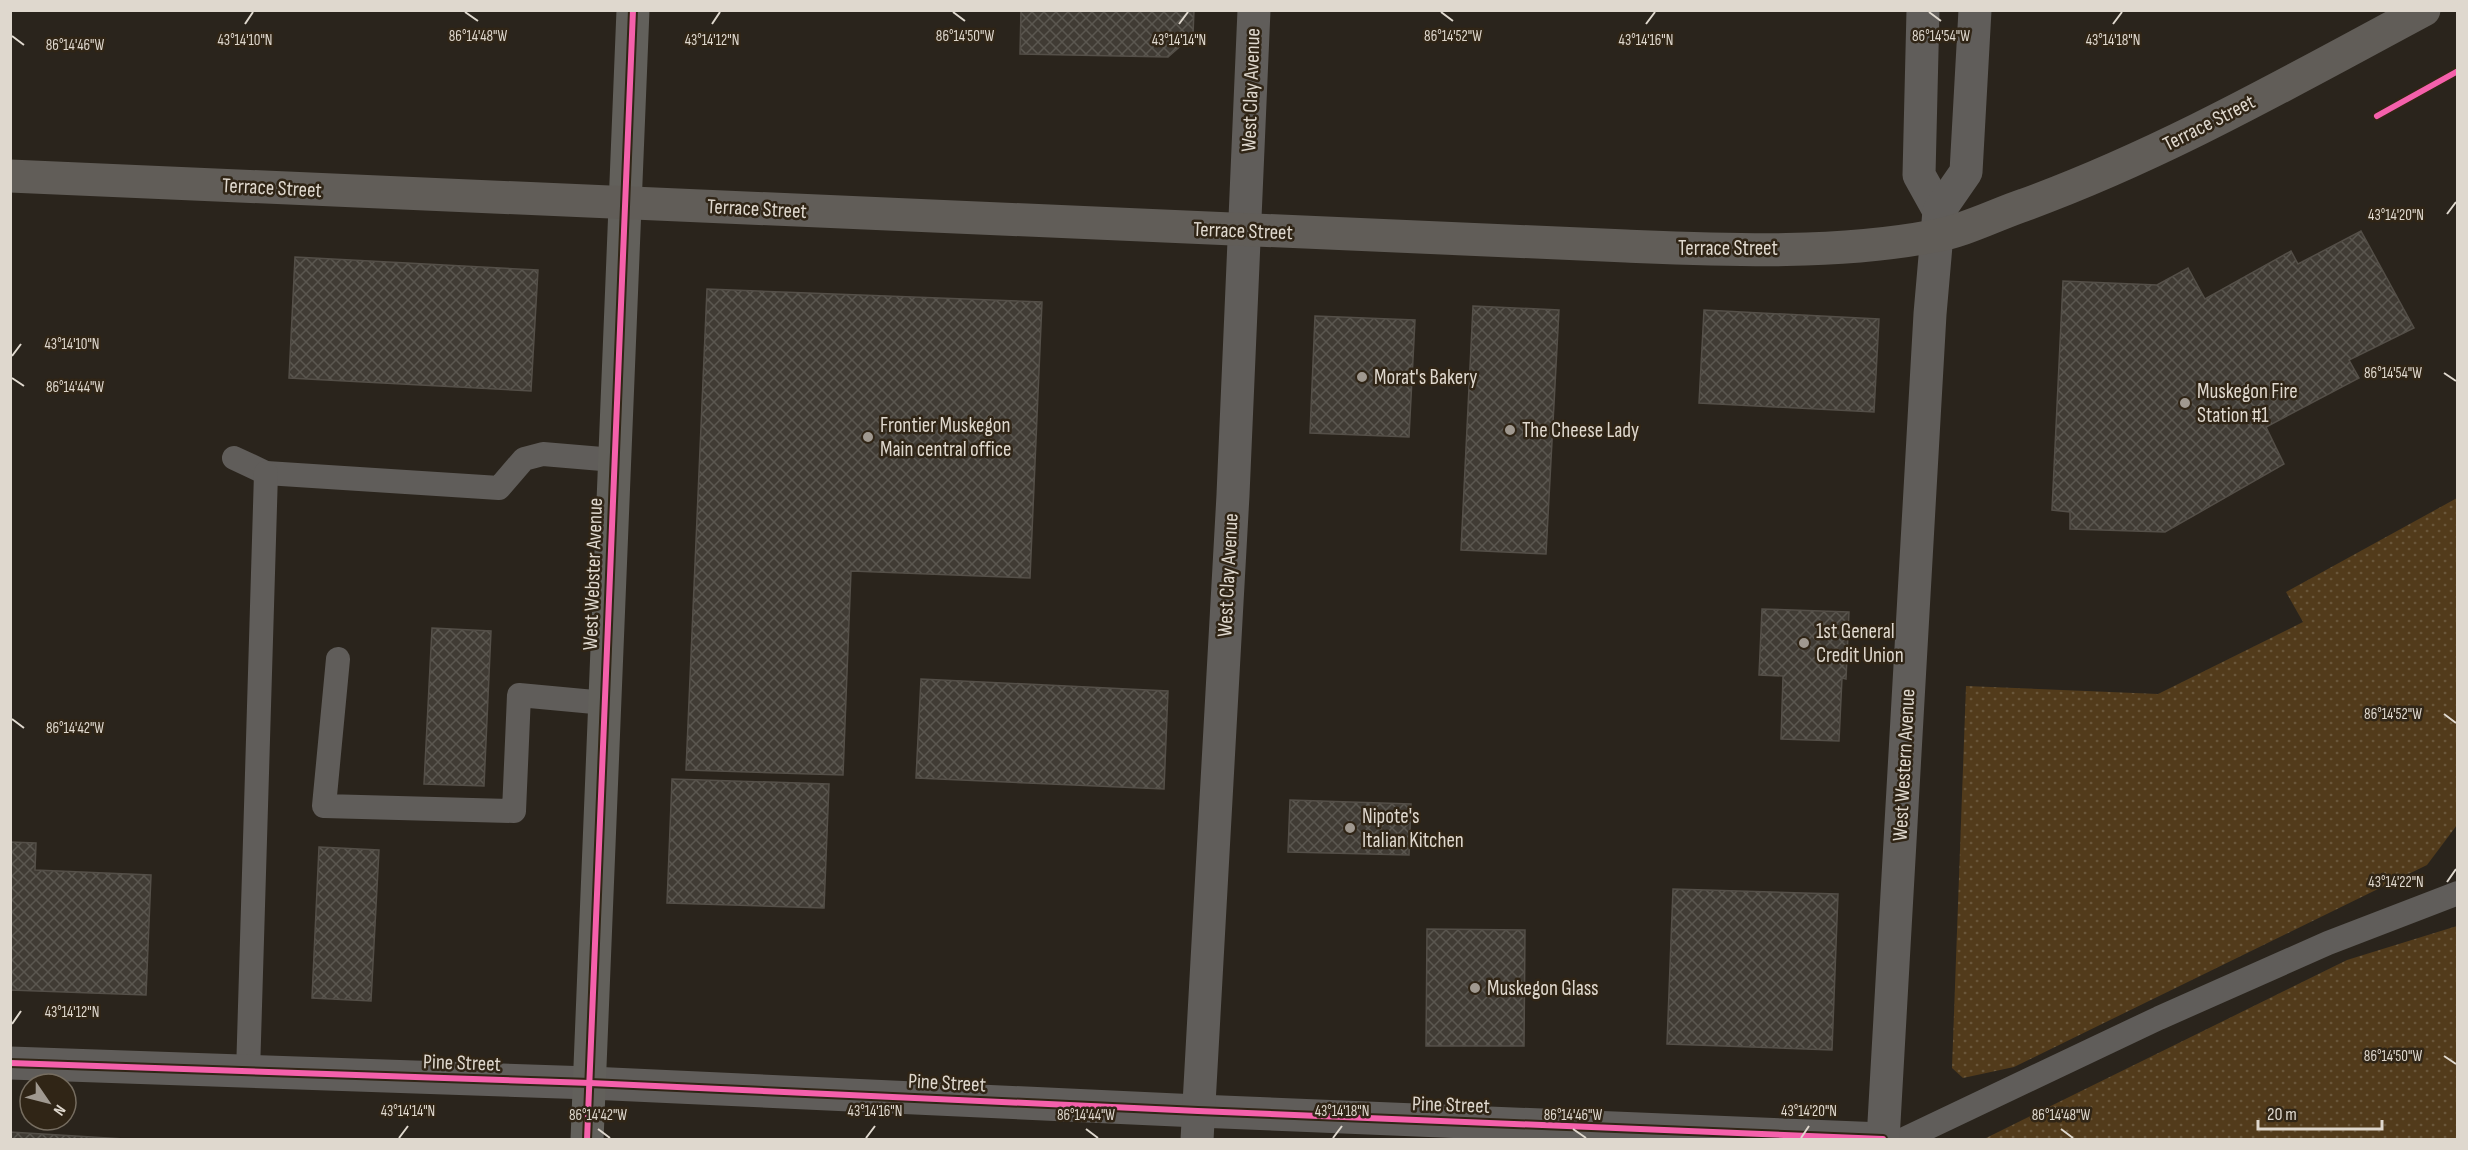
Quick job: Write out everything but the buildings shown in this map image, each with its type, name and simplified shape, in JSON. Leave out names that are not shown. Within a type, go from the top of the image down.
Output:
[{"type":"main road","name":"West Webster Avenue","points":[[587,1140],[633,10]]},
{"type":"main road","name":"Terrace Street","points":[[10,176],[1245,231],[1695,248],[1800,248],[1876,244],[1938,224],[2054,194],[2186,137],[2424,10]]},
{"type":"street","name":"West Clay Avenue","points":[[1197,1125],[1233,495],[1254,10]]},
{"type":"street","points":[[1923,10],[1919,175],[1938,224]]},
{"type":"street","name":"West Western Avenue","points":[[1883,1139],[1930,314],[1938,224],[1966,172],[1975,10]]},
{"type":"street","name":"Pine Street","points":[[10,1063],[590,1083],[1197,1125],[1883,1139]]},
{"type":"lane","points":[[234,458],[266,473],[499,488],[524,459],[543,454],[614,460]]},
{"type":"lane","points":[[248,1073],[266,473]]},
{"type":"lane","points":[[338,659],[324,806],[514,811],[519,695],[604,703]]},
{"type":"lane","points":[[1902,1140],[2158,1018],[2328,943],[2457,894]]},
{"type":"shaded area","points":[[2457,498],[2457,825],[2427,865],[2014,1067],[1963,1078],[1952,1068],[1966,686],[2158,694],[2303,622],[2286,592]]},
{"type":"shaded area","points":[[2457,926],[2457,1139],[1984,1139],[2347,960]]},
{"type":"cycle path","points":[[587,1140],[633,10]]},
{"type":"cycle path","points":[[2377,116],[2458,71]]},
{"type":"cycle path","points":[[10,1063],[590,1083],[1883,1139]]},
{"type":"place","name":"Morat's Bakery","points":[[1362,377]]},
{"type":"place","name":"Muskegon Fire Station #1","points":[[2185,403]]},
{"type":"place","name":"The Cheese Lady","points":[[1510,430]]},
{"type":"place","name":"Frontier Muskegon Main central office","points":[[868,437]]},
{"type":"place","name":"1st General Credit Union","points":[[1804,643]]},
{"type":"place","name":"Nipote's Italian Kitchen","points":[[1350,828]]},
{"type":"place","name":"Muskegon Glass","points":[[1475,988]]}]
